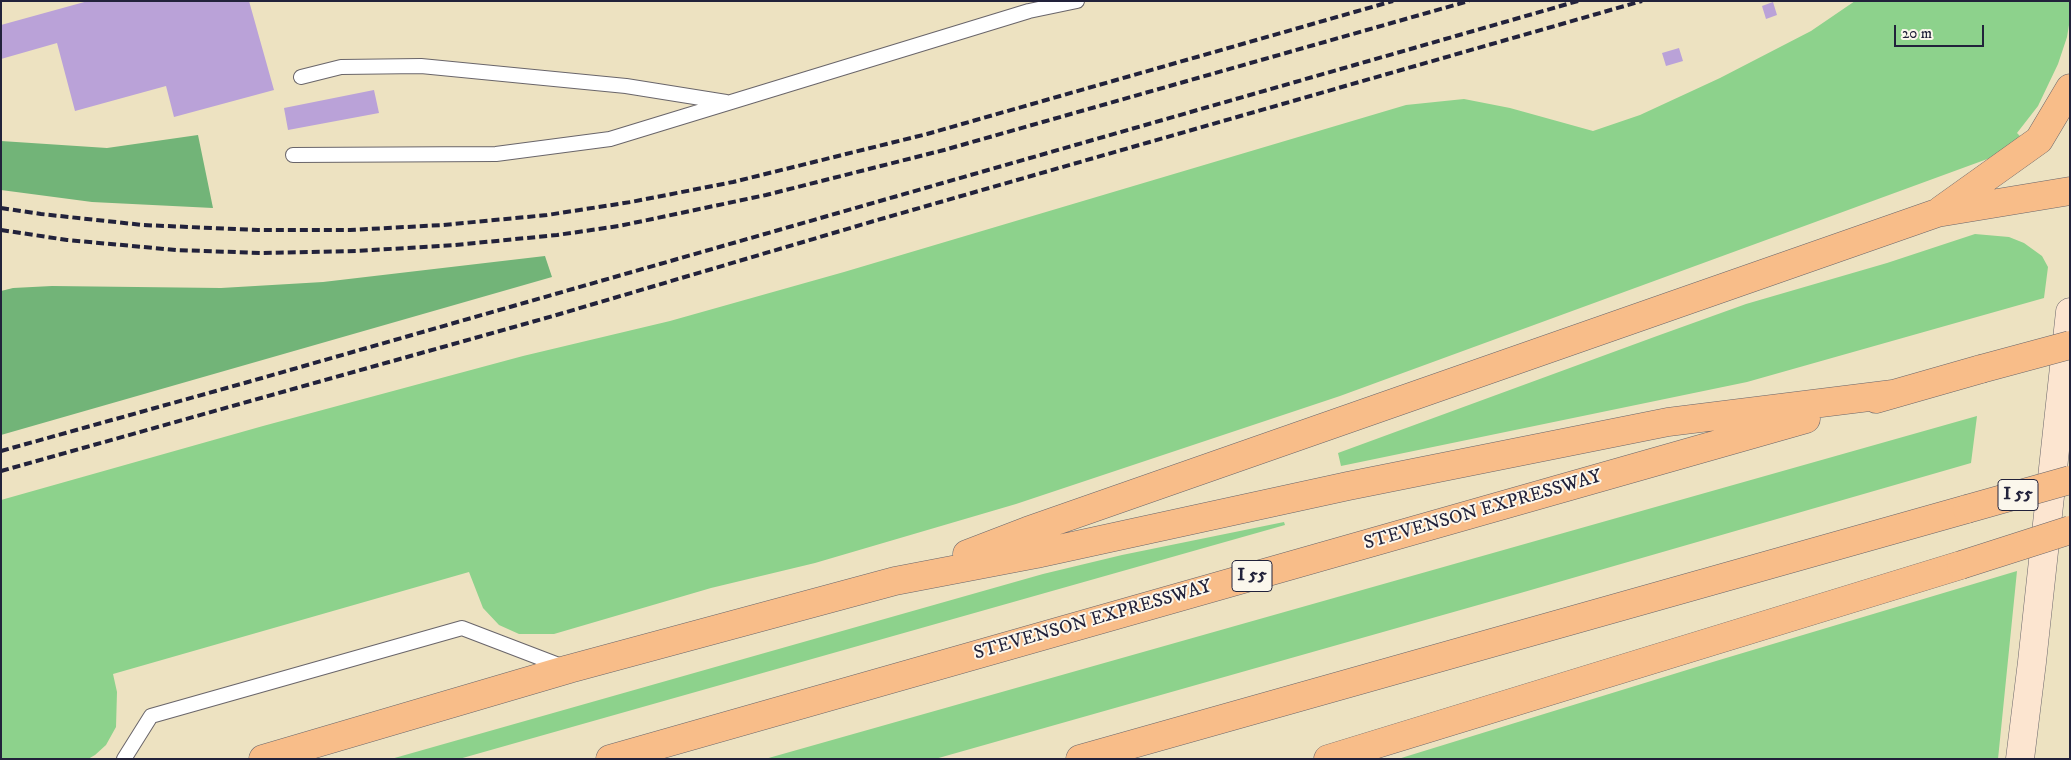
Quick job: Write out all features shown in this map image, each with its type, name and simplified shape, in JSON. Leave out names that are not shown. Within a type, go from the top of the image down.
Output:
[{"type":"highway","points":[[1937,213],[2038,140],[2070,88]]},
{"type":"highway","points":[[895,581],[1027,531],[1937,213],[2070,191]]},
{"type":"highway","name":"I 55","points":[[1893,394],[2070,345]]},
{"type":"highway","points":[[263,759],[569,669],[895,581],[1036,554],[1358,484],[1668,422],[1893,394]]},
{"type":"highway","name":"STEVENSON EXPRESSWAY","points":[[610,759],[1893,394]]},
{"type":"highway","name":"I 55","points":[[1080,759],[2070,480]]},
{"type":"highway","points":[[1328,759],[2070,530]]},
{"type":"main road","points":[[2020,759],[2070,312]]},
{"type":"lane","points":[[293,155],[496,154],[610,139],[1030,11],[1077,1]]},
{"type":"lane","points":[[301,77],[341,67],[421,66],[626,86],[730,103]]},
{"type":"lane","points":[[124,759],[151,716],[462,628],[569,669]]},
{"type":"green space","points":[[1855,1],[2070,1],[2070,19],[2067,37],[2058,64],[2038,106],[2017,133],[2020,136],[2001,154],[1340,396],[1016,504],[815,563],[711,588],[554,634],[519,634],[499,625],[483,608],[469,572],[113,674],[117,692],[116,727],[106,745],[95,755],[88,759],[1,759],[1,500],[263,426],[523,356],[670,321],[844,272],[1406,105],[1464,99],[1510,108],[1593,131],[1640,115],[1720,78],[1811,31]]},
{"type":"green space","points":[[198,135],[213,208],[92,202],[1,190],[1,141],[107,148]]},
{"type":"green space","points":[[1975,234],[2009,237],[2024,243],[2042,256],[2048,267],[2044,298],[1747,382],[1341,466],[1338,453],[1657,336],[1746,304],[1887,263]]},
{"type":"green space","points":[[545,256],[552,277],[1,435],[1,291],[13,288],[52,286],[221,288],[323,282]]},
{"type":"green space","points":[[1977,416],[1971,463],[935,759],[765,759]]},
{"type":"green space","points":[[1284,522],[1285,525],[459,759],[391,759],[1043,574],[1122,555]]},
{"type":"green space","points":[[2017,571],[1998,759],[1398,759],[1716,661]]},
{"type":"building","points":[[88,1],[249,1],[274,90],[174,117],[166,86],[75,111],[57,43],[1,59],[1,25]]},
{"type":"building","points":[[1773,2],[1777,15],[1766,19],[1762,6]]},
{"type":"building","points":[[1679,48],[1683,61],[1666,66],[1662,53]]},
{"type":"building","points":[[374,90],[379,113],[288,130],[284,108]]},
{"type":"railway","points":[[1,208],[143,225],[258,230],[350,230],[443,225],[547,215],[631,202],[733,182],[927,134],[1393,1]]},
{"type":"railway","points":[[1,230],[67,240],[176,250],[261,253],[357,251],[455,245],[557,235],[619,226],[766,195],[944,150],[1469,1]]},
{"type":"railway","points":[[1,451],[1578,1]]},
{"type":"railway","points":[[1,471],[553,316],[874,221],[1642,1]]}]
